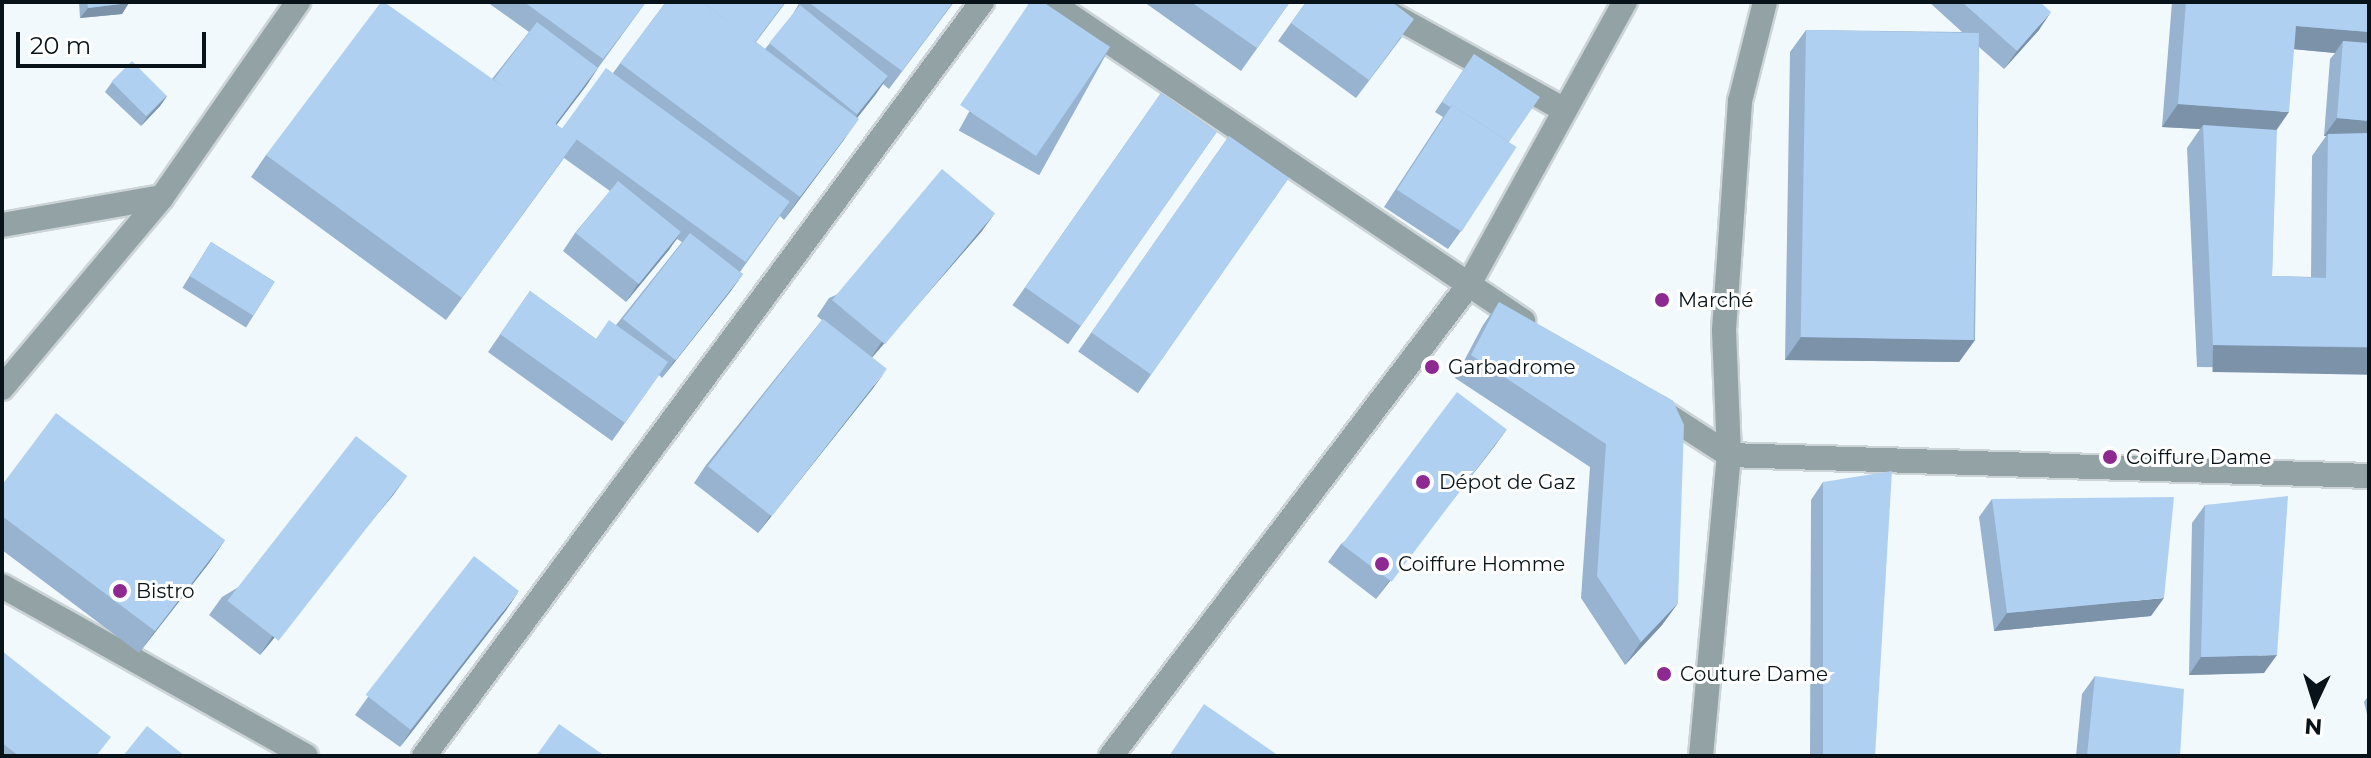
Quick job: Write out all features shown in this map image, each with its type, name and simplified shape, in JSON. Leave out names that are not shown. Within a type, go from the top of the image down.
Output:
[{"type":"street","points":[[2,388],[162,197],[298,2]]},
{"type":"street","points":[[424,756],[982,2]]},
{"type":"street","points":[[1050,2],[1546,337]]},
{"type":"street","points":[[1369,2],[1563,109]]},
{"type":"street","points":[[1111,756],[1468,286],[1563,109],[1625,2]]},
{"type":"street","points":[[1701,756],[1729,455],[1724,330],[1740,101],[1765,2]]},
{"type":"street","points":[[2,225],[162,197]]},
{"type":"street","points":[[1638,396],[1729,455],[2369,476]]},
{"type":"street","points":[[2,586],[306,756]]},
{"type":"building","points":[[87,2],[129,2],[129,3],[88,8]]},
{"type":"building","points":[[381,2],[577,139],[462,298],[266,155]]},
{"type":"building","points":[[524,2],[646,2],[603,59]]},
{"type":"building","points":[[666,2],[702,2],[859,119],[800,197],[620,63]]},
{"type":"building","points":[[702,2],[785,2],[755,42]]},
{"type":"building","points":[[808,2],[953,2],[902,71]]},
{"type":"building","points":[[1030,2],[1043,2],[1110,47],[1036,156],[960,105]]},
{"type":"building","points":[[1191,2],[1290,2],[1257,48]]},
{"type":"building","points":[[1306,2],[1392,2],[1414,19],[1369,80],[1291,23]]},
{"type":"building","points":[[1962,2],[2040,2],[2051,12],[2017,51]]},
{"type":"building","points":[[2186,2],[2369,2],[2369,32],[2296,26],[2289,112],[2178,104]]},
{"type":"building","points":[[800,5],[888,76],[857,114],[769,43]]},
{"type":"building","points":[[537,22],[598,68],[554,125],[494,80]]},
{"type":"building","points":[[1806,30],[1979,33],[1974,340],[1801,337]]},
{"type":"building","points":[[2343,41],[2369,43],[2369,121],[2337,118]]},
{"type":"building","points":[[1474,54],[1540,97],[1509,142],[1452,105],[1450,107],[1442,102]]},
{"type":"building","points":[[132,61],[167,96],[146,116],[111,82]]},
{"type":"building","points":[[606,68],[790,201],[746,262],[562,129]]},
{"type":"building","points":[[1161,93],[1217,132],[1081,326],[1025,287]]},
{"type":"building","points":[[1452,105],[1517,147],[1462,232],[1397,190]]},
{"type":"building","points":[[2203,125],[2277,130],[2272,276],[2326,278],[2328,134],[2369,133],[2369,347],[2213,345]]},
{"type":"building","points":[[1229,136],[1289,178],[1151,374],[1091,333]]},
{"type":"building","points":[[942,169],[995,213],[885,344],[832,300]]},
{"type":"building","points":[[618,181],[681,232],[639,284],[576,233]]},
{"type":"building","points":[[690,233],[743,274],[676,360],[623,319]]},
{"type":"building","points":[[211,242],[275,282],[253,316],[190,276]]},
{"type":"building","points":[[530,291],[596,339],[609,320],[668,362],[625,423],[500,334]]},
{"type":"building","points":[[1499,302],[1673,401],[1684,425],[1678,603],[1641,642],[1597,576],[1606,444],[1471,355]]},
{"type":"building","points":[[823,319],[887,369],[772,516],[708,466]]},
{"type":"building","points":[[1457,392],[1507,429],[1392,582],[1342,545]]},
{"type":"building","points":[[56,413],[225,540],[155,631],[2,516],[2,485]]},
{"type":"building","points":[[356,436],[407,476],[279,641],[227,601]]},
{"type":"building","points":[[1892,471],[1875,756],[1823,756],[1823,482]]},
{"type":"building","points":[[2288,496],[2277,655],[2201,657],[2205,505]]},
{"type":"building","points":[[2174,497],[2164,598],[2007,613],[1992,499]]},
{"type":"building","points":[[474,556],[519,591],[411,730],[366,695]]},
{"type":"building","points":[[2,651],[111,737],[96,756],[19,756],[2,743]]},
{"type":"building","points":[[2095,676],[2184,689],[2180,756],[2087,756]]},
{"type":"building","points":[[1204,704],[1279,756],[1169,756]]},
{"type":"building","points":[[559,724],[605,756],[536,756]]},
{"type":"building","points":[[147,726],[185,756],[123,756]]},
{"type":"building","points":[[1910,754],[1958,756],[1910,756]]},
{"type":"place","name":"Marché","points":[[1662,300]]},
{"type":"place","name":"Garbadrome","points":[[1432,367]]},
{"type":"place","name":"Coiffure Dame","points":[[2110,457]]},
{"type":"place","name":"Dépot de Gaz","points":[[1423,482]]},
{"type":"place","name":"Coiffure Homme","points":[[1382,564]]},
{"type":"place","name":"Bistro","points":[[120,591]]},
{"type":"place","name":"Couture Dame","points":[[1664,674]]}]
